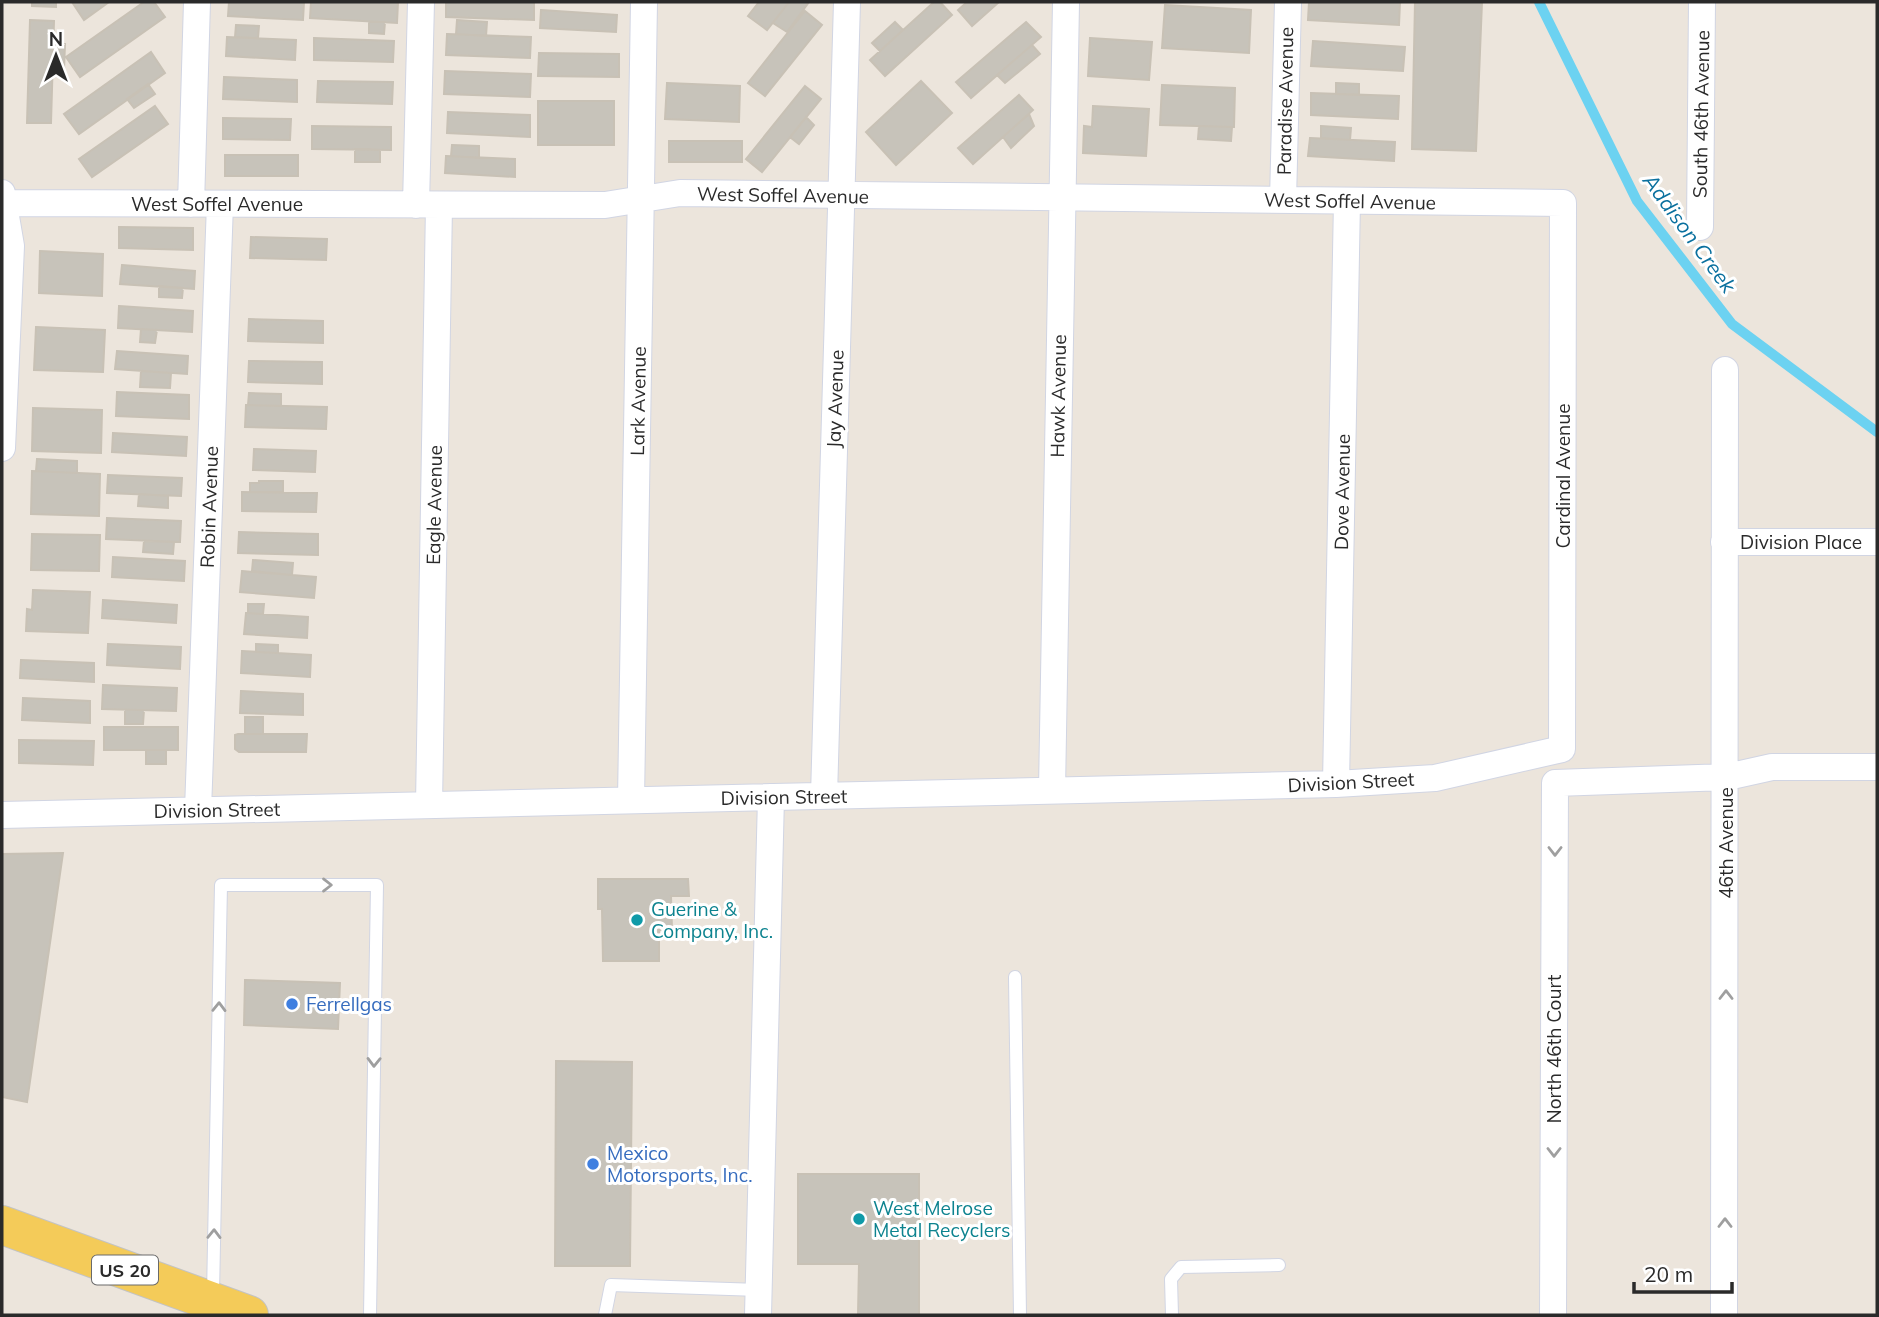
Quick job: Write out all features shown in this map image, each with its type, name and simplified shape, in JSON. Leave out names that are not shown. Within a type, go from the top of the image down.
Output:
[{"type":"main road","name":"US 20","points":[[2,1225],[249,1315]]},
{"type":"street","points":[[191,204],[197,2]]},
{"type":"street","name":"Eagle Avenue","points":[[421,2],[427,205],[429,805]]},
{"type":"street","name":"Lark Avenue","points":[[631,800],[644,2]]},
{"type":"street","name":"Jay Avenue","points":[[824,796],[847,2]]},
{"type":"street","name":"Hawk Avenue","points":[[1052,790],[1060,198],[1066,2]]},
{"type":"street","name":"Paradise Avenue","points":[[1283,200],[1287,2]]},
{"type":"street","name":"South 46th Avenue","points":[[1700,227],[1702,2]]},
{"type":"street","name":"West Soffel Avenue","points":[[3,198],[191,204],[605,205],[680,193],[1563,203]]},
{"type":"street","points":[[2,448],[11,246],[3,198]]},
{"type":"street","name":"Dove Avenue","points":[[1336,784],[1347,201]]},
{"type":"street","name":"Cardinal Avenue","points":[[1562,749],[1563,203]]},
{"type":"street","name":"Robin Avenue","points":[[198,810],[220,204]]},
{"type":"street","name":"46th Avenue","points":[[1724,1315],[1726,370]]},
{"type":"street","name":"Division Place","points":[[1724,542],[1877,542]]},
{"type":"street","name":"Division Street","points":[[2,815],[1336,784],[1435,778],[1562,749]]},
{"type":"street","points":[[1727,777],[1772,766],[1877,767]]},
{"type":"street","name":"North 46th Court","points":[[1553,1315],[1555,783],[1727,777]]},
{"type":"street","points":[[759,1302],[771,797]]},
{"type":"lane","points":[[213,1303],[221,885],[377,885],[370,1315]]},
{"type":"lane","points":[[1015,977],[1020,1315]]},
{"type":"lane","points":[[1172,1315],[1171,1279],[1181,1267],[1279,1265]]},
{"type":"lane","points":[[605,1315],[611,1285],[759,1302]]},
{"type":"building","points":[[32,2],[56,2],[56,7],[32,6]]},
{"type":"building","points":[[72,2],[109,2],[84,20]]},
{"type":"building","points":[[144,2],[154,2],[165,17],[80,77],[66,57]]},
{"type":"building","points":[[229,2],[304,2],[303,20],[228,16]]},
{"type":"building","points":[[311,2],[398,2],[397,23],[310,18]]},
{"type":"building","points":[[446,2],[534,2],[534,20],[446,17]]},
{"type":"building","points":[[759,2],[789,2],[767,30],[748,16]]},
{"type":"building","points":[[789,2],[809,2],[787,32],[773,23]]},
{"type":"building","points":[[934,2],[940,2],[952,15],[885,76],[870,60]]},
{"type":"building","points":[[967,2],[999,2],[972,26],[958,10]]},
{"type":"building","points":[[1309,2],[1400,2],[1399,25],[1308,20]]},
{"type":"building","points":[[1415,2],[1482,2],[1476,151],[1412,149]]},
{"type":"building","points":[[1165,5],[1251,10],[1249,53],[1162,48]]},
{"type":"building","points":[[541,10],[617,15],[616,32],[540,28]]},
{"type":"building","points":[[805,11],[822,25],[765,96],[748,83]]},
{"type":"building","points":[[30,20],[54,21],[51,123],[27,123]]},
{"type":"building","points":[[457,20],[487,22],[486,36],[456,34]]},
{"type":"building","points":[[369,22],[385,22],[384,34],[369,33]]},
{"type":"building","points":[[895,22],[903,30],[880,51],[872,43]]},
{"type":"building","points":[[1026,22],[1041,37],[971,98],[956,82]]},
{"type":"building","points":[[236,25],[259,26],[258,38],[235,37]]},
{"type":"building","points":[[447,34],[531,37],[530,58],[446,55]]},
{"type":"building","points":[[227,37],[296,40],[295,60],[226,56]]},
{"type":"building","points":[[314,38],[394,41],[393,62],[314,60]]},
{"type":"building","points":[[1090,38],[1152,42],[1149,80],[1088,76]]},
{"type":"building","points":[[1313,41],[1405,47],[1403,71],[1311,66]]},
{"type":"building","points":[[54,44],[65,44],[64,70],[53,70]]},
{"type":"building","points":[[1032,45],[1040,54],[1005,83],[997,75]]},
{"type":"building","points":[[151,52],[165,73],[79,134],[64,114]]},
{"type":"building","points":[[539,53],[619,54],[619,77],[538,76]]},
{"type":"building","points":[[445,71],[531,74],[530,97],[444,94]]},
{"type":"building","points":[[224,77],[297,80],[297,102],[223,99]]},
{"type":"building","points":[[318,81],[393,82],[392,104],[317,102]]},
{"type":"building","points":[[921,81],[952,113],[896,165],[866,132]]},
{"type":"building","points":[[667,83],[740,86],[739,122],[665,119]]},
{"type":"building","points":[[1336,83],[1359,84],[1359,95],[1336,94]]},
{"type":"building","points":[[148,84],[155,94],[134,108],[127,99]]},
{"type":"building","points":[[1162,85],[1235,88],[1234,127],[1160,125]]},
{"type":"building","points":[[805,86],[821,99],[762,172],[746,159]]},
{"type":"building","points":[[1311,93],[1399,96],[1398,119],[1311,115]]},
{"type":"building","points":[[1019,95],[1033,110],[973,164],[958,148]]},
{"type":"building","points":[[538,101],[614,101],[614,145],[538,145]]},
{"type":"building","points":[[155,106],[168,124],[92,177],[79,159]]},
{"type":"building","points":[[1093,106],[1149,109],[1146,156],[1083,153],[1084,126],[1092,127]]},
{"type":"building","points":[[448,112],[530,115],[530,137],[447,133]]},
{"type":"building","points":[[1029,114],[1034,126],[1011,148],[1003,137]]},
{"type":"building","points":[[806,117],[814,125],[799,144],[790,137]]},
{"type":"building","points":[[223,118],[291,119],[290,140],[223,139]]},
{"type":"building","points":[[312,126],[391,127],[391,150],[312,149]]},
{"type":"building","points":[[1199,126],[1232,127],[1231,141],[1198,139]]},
{"type":"building","points":[[1321,126],[1351,128],[1350,140],[1321,138]]},
{"type":"building","points":[[1310,138],[1395,142],[1394,161],[1308,156]]},
{"type":"building","points":[[669,141],[742,141],[742,162],[669,162]]},
{"type":"building","points":[[452,145],[479,146],[479,158],[451,156]]},
{"type":"building","points":[[355,149],[380,150],[380,162],[355,162]]},
{"type":"building","points":[[225,155],[298,155],[298,176],[225,176]]},
{"type":"building","points":[[446,156],[515,159],[515,177],[445,173]]},
{"type":"building","points":[[119,227],[193,228],[193,250],[119,248]]},
{"type":"building","points":[[251,237],[327,239],[326,260],[250,258]]},
{"type":"building","points":[[40,251],[103,254],[102,296],[39,293]]},
{"type":"building","points":[[122,265],[195,271],[194,289],[120,284]]},
{"type":"building","points":[[159,286],[183,288],[182,298],[159,297]]},
{"type":"building","points":[[119,306],[193,311],[192,332],[118,328]]},
{"type":"building","points":[[249,319],[323,321],[323,343],[248,341]]},
{"type":"building","points":[[36,327],[105,330],[103,372],[34,370]]},
{"type":"building","points":[[141,329],[157,330],[155,343],[140,342]]},
{"type":"building","points":[[117,351],[188,356],[187,374],[115,369]]},
{"type":"building","points":[[249,361],[322,362],[322,384],[248,382]]},
{"type":"building","points":[[141,371],[171,373],[170,388],[140,387]]},
{"type":"building","points":[[117,392],[189,395],[189,419],[116,416]]},
{"type":"building","points":[[249,393],[281,394],[281,406],[248,405]]},
{"type":"building","points":[[246,405],[327,407],[326,429],[245,427]]},
{"type":"building","points":[[33,408],[102,410],[101,453],[32,451]]},
{"type":"building","points":[[113,433],[187,437],[186,456],[112,452]]},
{"type":"building","points":[[254,449],[316,451],[315,472],[253,470]]},
{"type":"building","points":[[37,459],[77,461],[77,473],[36,471]]},
{"type":"building","points":[[32,471],[100,474],[99,516],[31,514]]},
{"type":"building","points":[[108,475],[182,478],[181,496],[107,493]]},
{"type":"building","points":[[283,481],[283,492],[250,492],[250,483]]},
{"type":"building","points":[[242,492],[317,493],[316,512],[242,511]]},
{"type":"building","points":[[139,494],[168,496],[168,508],[138,506]]},
{"type":"building","points":[[107,518],[181,521],[180,542],[106,539]]},
{"type":"building","points":[[239,532],[318,534],[318,555],[238,553]]},
{"type":"building","points":[[32,534],[100,535],[99,571],[31,570]]},
{"type":"building","points":[[144,541],[174,542],[173,554],[143,552]]},
{"type":"building","points":[[113,557],[185,561],[184,581],[112,577]]},
{"type":"building","points":[[253,560],[293,563],[292,575],[252,571]]},
{"type":"building","points":[[242,571],[316,577],[314,598],[240,592]]},
{"type":"building","points":[[33,590],[90,592],[88,633],[26,631],[27,609],[32,610]]},
{"type":"building","points":[[103,600],[177,605],[176,623],[102,618]]},
{"type":"building","points":[[248,604],[264,604],[263,614],[248,613]]},
{"type":"building","points":[[246,613],[308,617],[307,638],[244,634]]},
{"type":"building","points":[[108,644],[181,647],[180,669],[107,665]]},
{"type":"building","points":[[256,644],[278,645],[278,653],[256,652]]},
{"type":"building","points":[[242,651],[311,655],[310,677],[241,673]]},
{"type":"building","points":[[21,660],[94,663],[94,682],[20,678]]},
{"type":"building","points":[[103,685],[177,688],[176,711],[102,709]]},
{"type":"building","points":[[241,691],[303,694],[303,715],[240,713]]},
{"type":"building","points":[[23,698],[90,701],[90,723],[22,720]]},
{"type":"building","points":[[125,710],[144,710],[143,724],[125,724]]},
{"type":"building","points":[[245,717],[263,717],[263,734],[245,734]]},
{"type":"building","points":[[104,727],[178,727],[178,750],[104,750]]},
{"type":"building","points":[[307,734],[306,752],[239,752],[235,749],[235,735]]},
{"type":"building","points":[[19,740],[94,741],[93,765],[19,763]]},
{"type":"building","points":[[146,750],[166,750],[166,764],[146,764]]},
{"type":"building","points":[[63,853],[27,1102],[2,1097],[2,854]]},
{"type":"building","name":"Guerine & Company, Inc.","points":[[598,879],[688,879],[689,896],[671,896],[672,930],[659,930],[659,961],[603,961],[602,909],[598,909]]},
{"type":"building","name":"Ferrellgas","points":[[245,980],[340,983],[338,1029],[244,1025]]},
{"type":"building","name":"Mexico Motorsports, Inc.","points":[[556,1061],[632,1062],[630,1266],[555,1266]]},
{"type":"building","name":"West Melrose Metal Recyclers","points":[[798,1174],[919,1174],[919,1315],[858,1315],[859,1264],[798,1264]]},
{"type":"waterway","name":"Addison Creek","points":[[1539,2],[1637,201],[1732,324],[1877,432]]},
{"type":"place","name":"Guerine & Company, Inc.","points":[[637,920]]},
{"type":"place","name":"Ferrellgas","points":[[292,1004]]},
{"type":"place","name":"Mexico Motorsports, Inc.","points":[[593,1164]]},
{"type":"place","name":"West Melrose Metal Recyclers","points":[[859,1219]]}]
